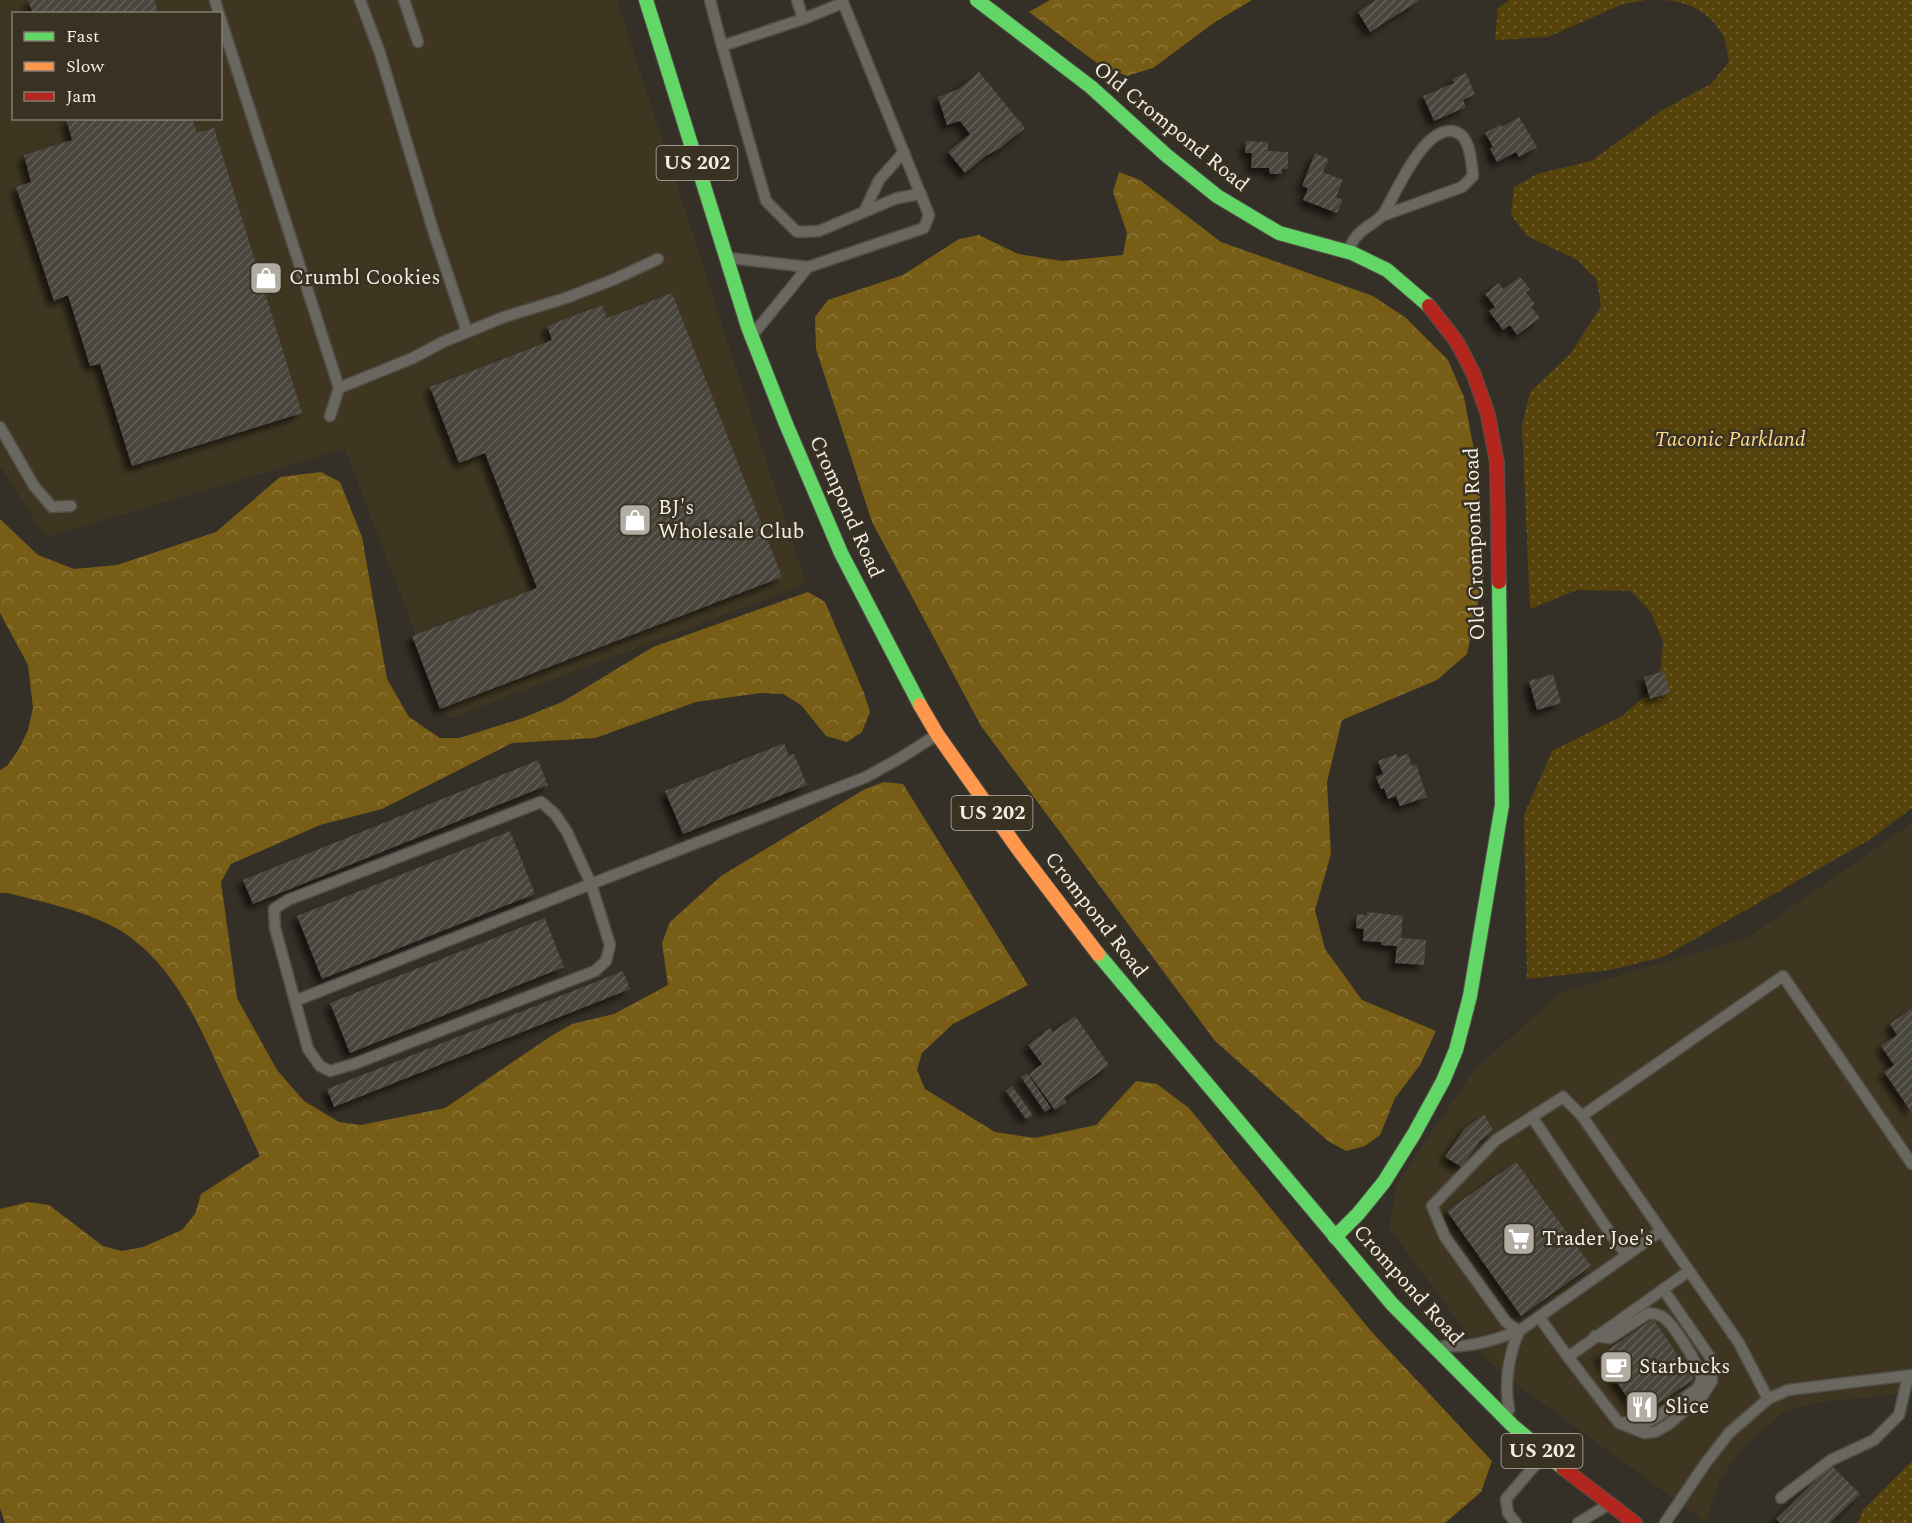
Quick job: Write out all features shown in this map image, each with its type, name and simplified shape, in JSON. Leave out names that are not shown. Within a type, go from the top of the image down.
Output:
[{"type":"main road","name":"Crompond Road","points":[[646,0],[752,336],[807,477],[841,553],[904,676],[937,734],[977,793],[1081,933],[1392,1304],[1512,1425],[1545,1454],[1635,1523]]},
{"type":"main road","name":"Old Crompond Road","points":[[977,0],[1091,87],[1166,155],[1217,196],[1279,233],[1348,252],[1387,270],[1425,301],[1457,342],[1473,375],[1488,416],[1497,463],[1502,805],[1470,996],[1456,1050],[1443,1081],[1414,1134],[1384,1182],[1358,1214],[1335,1237]]},
{"type":"lane","points":[[360,0],[380,53],[433,230],[467,332]]},
{"type":"lane","points":[[365,14],[368,0]]},
{"type":"lane","points":[[710,0],[766,201],[797,232],[819,231],[897,198],[921,194]]},
{"type":"lane","points":[[797,0],[803,19]]},
{"type":"lane","points":[[408,1],[418,42]]},
{"type":"lane","points":[[722,46],[803,19],[842,2],[929,215],[924,228],[808,267],[726,258]]},
{"type":"lane","points":[[222,21],[339,388],[330,416]]},
{"type":"lane","points":[[1348,252],[1356,237],[1382,216],[1462,187],[1473,176],[1470,153],[1464,137],[1453,131],[1440,132],[1424,145],[1382,216]]},
{"type":"lane","points":[[864,212],[879,180],[904,152]]},
{"type":"lane","points":[[339,388],[504,317],[566,298],[658,259]]},
{"type":"lane","points":[[752,336],[808,267]]},
{"type":"lane","points":[[0,427],[34,486],[52,507],[71,506]]},
{"type":"lane","points":[[295,1001],[866,777],[937,734]]},
{"type":"lane","points":[[541,802],[555,814],[567,832],[591,884],[609,945],[606,961],[595,970],[354,1064],[330,1071],[320,1066],[308,1049],[275,928],[274,909],[288,900],[541,802]]},
{"type":"lane","points":[[1582,1116],[1783,976],[1912,1164]]},
{"type":"lane","points":[[1519,1331],[1506,1322],[1445,1237],[1432,1206],[1496,1140],[1563,1097],[1582,1116],[1689,1270],[1738,1343],[1768,1399]]},
{"type":"lane","points":[[1532,1117],[1627,1255]]},
{"type":"lane","points":[[1433,1346],[1461,1347],[1491,1341],[1519,1331],[1661,1231]]},
{"type":"lane","points":[[1568,1357],[1689,1270]]},
{"type":"lane","points":[[1539,1317],[1619,1423],[1644,1434],[1655,1432],[1669,1424],[1703,1395],[1712,1381],[1710,1357],[1663,1289]]},
{"type":"lane","points":[[1595,1336],[1610,1338],[1649,1313],[1660,1315],[1668,1322],[1699,1369],[1702,1380],[1697,1389],[1655,1418],[1644,1424],[1619,1423]]},
{"type":"lane","points":[[1512,1425],[1506,1386],[1510,1351],[1519,1331]]},
{"type":"lane","points":[[1665,1523],[1729,1433],[1768,1399],[1788,1389],[1910,1376],[1899,1415],[1874,1440],[1831,1460],[1781,1498]]},
{"type":"lane","points":[[1516,1523],[1508,1513],[1506,1499],[1545,1454]]},
{"type":"lane","points":[[1578,1523],[1609,1504]]},
{"type":"shaded area","points":[[0,0],[617,0],[806,584],[448,719],[345,449],[46,537],[0,466]]},
{"type":"shaded area","points":[[1912,823],[1912,1392],[1819,1402],[1784,1412],[1743,1447],[1719,1481],[1706,1522],[1520,1387],[1486,1359],[1389,1228],[1397,1184],[1474,1070],[1560,993],[1747,938]]},
{"type":"green space","points":[[1050,0],[1252,0],[1215,22],[1153,68],[1127,76],[1101,66],[1029,12]]},
{"type":"green space","points":[[1510,0],[1646,0],[1623,4],[1548,37],[1495,40],[1498,8]]},
{"type":"green space","name":"Taconic Parkland","points":[[1662,0],[1912,0],[1912,808],[1871,839],[1663,957],[1610,970],[1527,979],[1524,815],[1552,751],[1622,716],[1645,696],[1661,669],[1663,641],[1651,613],[1631,591],[1577,590],[1530,609],[1522,425],[1530,392],[1571,353],[1601,306],[1597,280],[1577,260],[1527,236],[1511,215],[1514,187],[1537,174],[1591,161],[1662,110],[1711,84],[1729,62],[1724,37],[1711,19],[1689,5]]},
{"type":"green space","points":[[1119,172],[1140,180],[1221,242],[1373,296],[1406,318],[1448,360],[1464,397],[1479,477],[1484,574],[1467,654],[1437,680],[1342,720],[1327,782],[1331,854],[1315,910],[1325,949],[1362,1000],[1436,1031],[1420,1065],[1395,1098],[1380,1135],[1365,1146],[1346,1151],[1328,1141],[1215,1041],[981,726],[872,522],[816,349],[815,317],[828,300],[903,275],[959,239],[979,235],[1018,254],[1062,261],[1123,255],[1127,233],[1113,192]]},
{"type":"green space","points":[[321,472],[340,482],[362,537],[387,679],[409,717],[440,738],[459,738],[520,719],[562,702],[653,647],[808,592],[825,602],[870,712],[862,732],[847,742],[826,736],[801,705],[783,694],[761,693],[696,702],[595,738],[512,743],[382,809],[320,825],[231,864],[221,882],[237,998],[277,1070],[304,1101],[339,1122],[361,1125],[445,1108],[572,1024],[614,1014],[668,985],[662,943],[670,922],[721,876],[865,789],[884,782],[903,784],[1028,985],[953,1024],[922,1053],[917,1070],[925,1089],[995,1132],[1035,1138],[1096,1125],[1136,1081],[1157,1084],[1189,1108],[1370,1330],[1492,1461],[1481,1492],[1445,1523],[5,1523],[0,1508],[0,1209],[28,1202],[49,1205],[103,1246],[122,1251],[143,1247],[182,1230],[195,1214],[201,1194],[260,1156],[191,1011],[152,956],[116,928],[90,916],[49,903],[0,893],[0,770],[7,766],[19,749],[28,730],[33,708],[28,665],[0,613],[0,519],[38,555],[74,569],[117,565],[216,532],[280,477]]},
{"type":"green space","points":[[1912,1461],[1912,1523],[1858,1523],[1863,1510]]},
{"type":"building","points":[[28,0],[154,0],[158,12],[32,12]]},
{"type":"building","points":[[1376,0],[1420,0],[1370,32],[1358,12]]},
{"type":"building","points":[[979,72],[1025,128],[965,173],[948,152],[970,134],[960,121],[947,125],[938,97],[959,89]]},
{"type":"building","points":[[1466,73],[1475,94],[1463,100],[1466,107],[1434,121],[1423,96],[1454,83],[1452,79]]},
{"type":"building","points":[[1519,117],[1537,147],[1519,157],[1516,152],[1497,162],[1490,149],[1493,147],[1485,133],[1501,124],[1502,127]]},
{"type":"building","points":[[67,120],[193,120],[197,133],[214,128],[302,413],[132,466],[100,364],[90,366],[68,295],[54,301],[16,187],[31,182],[24,155],[72,140]]},
{"type":"building","points":[[1246,141],[1268,142],[1268,151],[1288,152],[1288,169],[1282,169],[1282,174],[1270,174],[1269,168],[1251,168],[1252,153],[1245,153]]},
{"type":"building","points":[[1315,153],[1329,159],[1323,172],[1343,180],[1336,197],[1343,200],[1337,213],[1303,200],[1308,188],[1302,186]]},
{"type":"building","points":[[1520,277],[1530,289],[1526,292],[1535,304],[1531,307],[1540,318],[1517,335],[1510,325],[1503,330],[1489,311],[1495,307],[1485,294],[1499,283],[1503,289]]},
{"type":"building","name":"BJ's Wholesale Club","points":[[672,293],[782,577],[440,709],[412,636],[537,588],[485,453],[459,463],[430,387],[552,340],[547,326],[602,305],[607,318]]},
{"type":"building","points":[[1664,671],[1670,693],[1650,699],[1644,677]]},
{"type":"building","points":[[1553,674],[1561,703],[1537,710],[1529,681]]},
{"type":"building","points":[[784,743],[789,756],[794,754],[807,785],[683,834],[665,791]]},
{"type":"building","points":[[1396,754],[1398,757],[1408,754],[1412,766],[1416,764],[1427,797],[1400,806],[1396,796],[1388,799],[1376,777],[1383,774],[1378,761]]},
{"type":"building","points":[[538,760],[548,785],[253,904],[243,880]]},
{"type":"building","points":[[510,831],[535,894],[322,979],[297,916]]},
{"type":"building","points":[[1367,912],[1403,916],[1401,938],[1426,940],[1424,965],[1395,963],[1397,946],[1363,941],[1364,929],[1356,928],[1357,914],[1367,915]]},
{"type":"building","points":[[545,918],[564,967],[350,1053],[330,1003]]},
{"type":"building","points":[[623,971],[630,989],[334,1107],[327,1089]]},
{"type":"building","points":[[1912,1008],[1912,1113],[1884,1072],[1894,1065],[1881,1046],[1897,1035],[1890,1024]]},
{"type":"building","points":[[1075,1016],[1109,1065],[1064,1098],[1067,1102],[1055,1110],[1029,1074],[1042,1064],[1028,1045],[1050,1028],[1053,1032]]},
{"type":"building","points":[[1027,1073],[1051,1108],[1045,1112],[1021,1077]]},
{"type":"building","points":[[1012,1086],[1033,1115],[1026,1119],[1006,1091]]},
{"type":"building","points":[[1484,1114],[1493,1130],[1480,1141],[1462,1167],[1445,1157],[1465,1128]]},
{"type":"building","name":"Trader Joe's","points":[[1516,1162],[1591,1266],[1521,1316],[1447,1211]]},
{"type":"building","points":[[1653,1319],[1694,1379],[1640,1416],[1599,1356]]},
{"type":"building","points":[[1831,1465],[1860,1494],[1830,1523],[1780,1523],[1776,1519]]},
{"type":"traffic: fast","points":[[646,0],[748,327],[841,553],[920,705]]},
{"type":"traffic: fast","points":[[977,0],[1091,87],[1166,155],[1217,196],[1279,233],[1352,253],[1387,270],[1429,306]]},
{"type":"traffic: fast","points":[[1335,1237],[1358,1214],[1384,1182],[1414,1134],[1443,1081],[1456,1050],[1470,996],[1502,805],[1499,582]]},
{"type":"traffic: fast","points":[[1098,954],[1392,1304],[1512,1425],[1563,1468]]},
{"type":"traffic: slow","points":[[920,705],[937,734],[1018,849],[1098,954]]},
{"type":"traffic: jam","points":[[1429,306],[1457,342],[1474,375],[1488,415],[1497,463],[1499,582]]},
{"type":"traffic: jam","points":[[1563,1468],[1635,1523]]},
{"type":"place","name":"Crumbl Cookies","points":[[266,278]]},
{"type":"place","name":"BJ's Wholesale Club","points":[[635,520]]},
{"type":"place","name":"Trader Joe's","points":[[1519,1239]]},
{"type":"place","name":"Starbucks","points":[[1616,1367]]},
{"type":"place","name":"Slice","points":[[1642,1407]]}]
